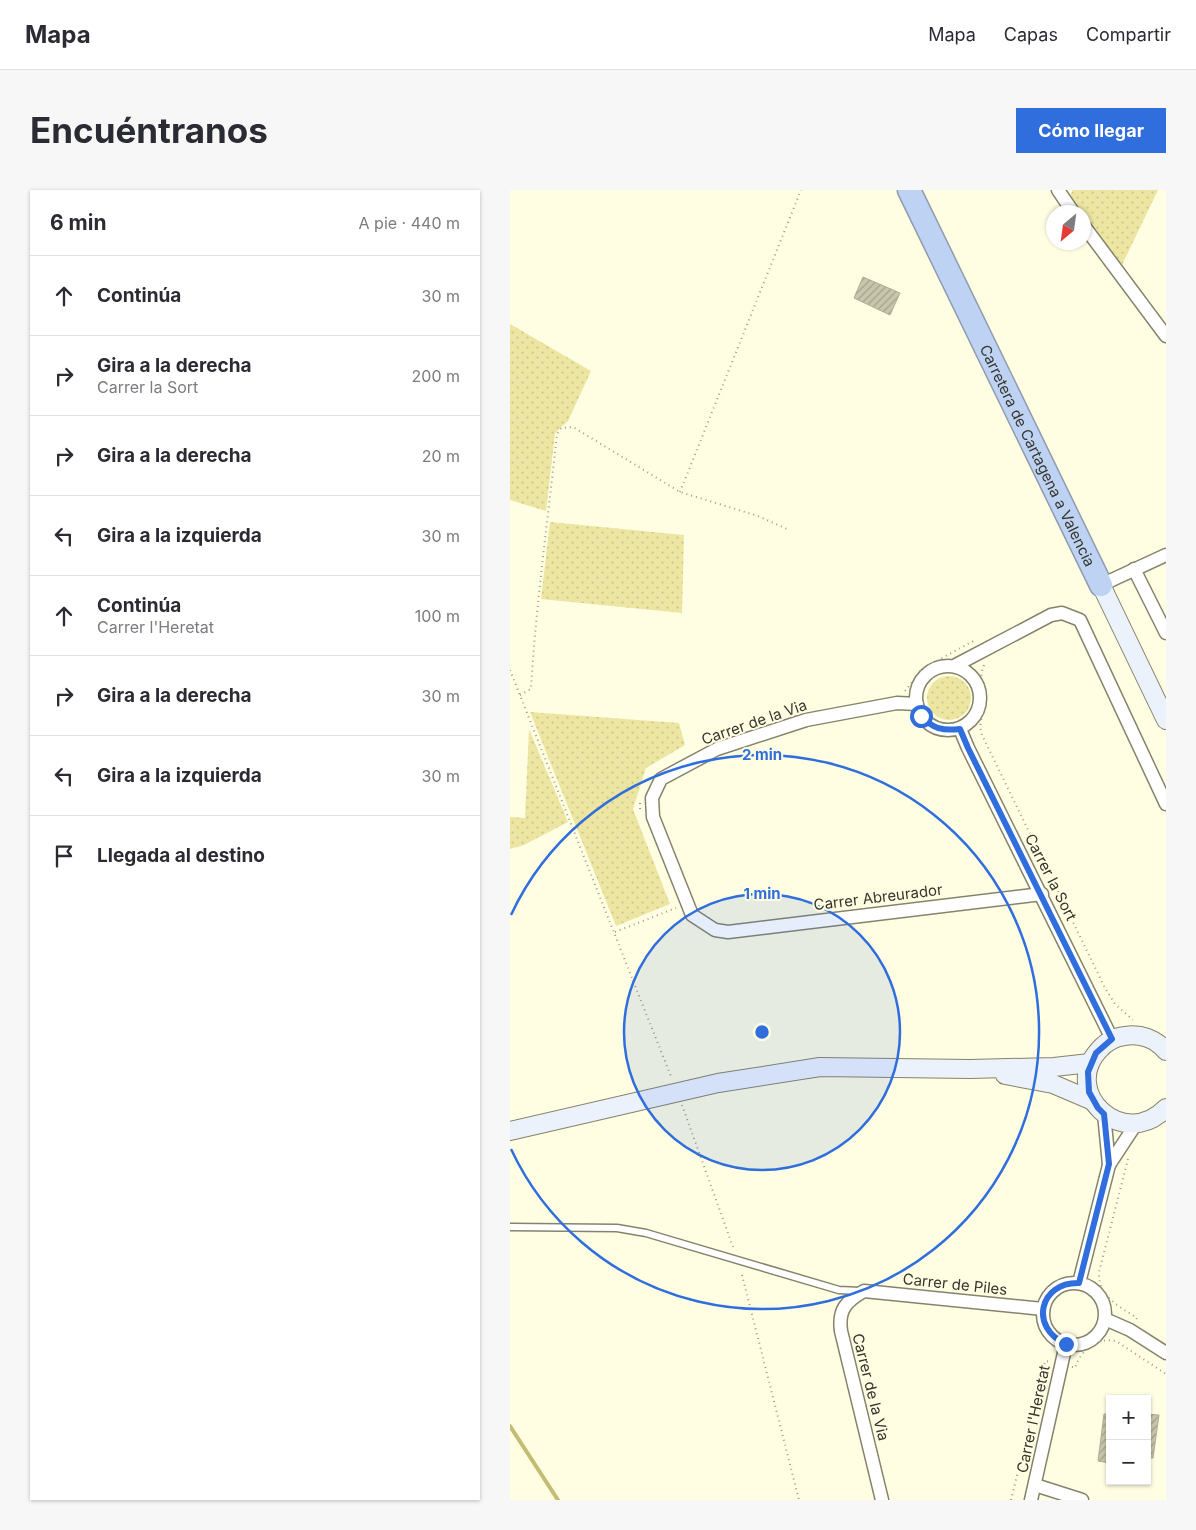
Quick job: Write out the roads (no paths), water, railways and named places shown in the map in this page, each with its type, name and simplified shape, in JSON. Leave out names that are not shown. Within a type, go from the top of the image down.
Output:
[{"type":"highway","name":"Carretera de Cartagena a Valencia","points":[[909,190],[1101,585]]},
{"type":"street","points":[[1058,190],[1069,205]]},
{"type":"street","points":[[1091,235],[1166,336]]},
{"type":"street","points":[[1101,585],[1166,554]]},
{"type":"street","points":[[1134,569],[1166,633]]},
{"type":"street","name":"Carretera de Cartagena a Valencia","points":[[1101,585],[1166,720]]},
{"type":"street","points":[[956,666],[967,671],[977,684],[981,700],[972,720],[960,729],[945,731],[934,728],[921,716],[917,704],[918,686],[927,674],[942,667],[956,666],[1051,615],[1062,613],[1080,620],[1166,804]]},
{"type":"street","name":"Carrer de la Via","points":[[690,910],[653,817],[652,798],[662,779],[717,749],[806,720],[896,703],[917,704]]},
{"type":"street","name":"Carrer la Sort","points":[[960,729],[1112,1039]]},
{"type":"street","name":"Carrer Abreurador","points":[[690,910],[715,930],[728,932],[1042,894]]},
{"type":"street","points":[[1109,1164],[1098,1107],[1087,1082],[1090,1063],[1103,1045],[1112,1039],[1131,1035],[1158,1037],[1166,1051]]},
{"type":"street","points":[[510,1131],[669,1093],[770,1073],[820,1067],[970,1068],[1090,1063]]},
{"type":"street","points":[[970,1068],[1053,1084],[1098,1107],[1119,1122],[1136,1124],[1150,1120],[1164,1112]]},
{"type":"street","points":[[1079,1283],[1109,1164],[1136,1124]]},
{"type":"street","points":[[1079,1283],[1087,1285],[1099,1296],[1103,1303],[1105,1319],[1095,1337],[1085,1343],[1066,1344],[1058,1340],[1047,1330],[1043,1309],[1046,1300],[1060,1286],[1079,1283]]},
{"type":"street","name":"Carrer de la Via","points":[[864,1291],[846,1303],[839,1320],[882,1500]]},
{"type":"street","name":"Carrer de Piles","points":[[864,1291],[1043,1309]]},
{"type":"street","points":[[1105,1319],[1130,1330],[1166,1354]]},
{"type":"street","name":"Carrer l'Heretat","points":[[1031,1500],[1066,1344]]},
{"type":"street","points":[[1035,1485],[1082,1500]]},
{"type":"lane","points":[[510,1227],[617,1228],[646,1234],[839,1290],[864,1291]]},
{"type":"waterway","points":[[510,1426],[558,1500]]}]
